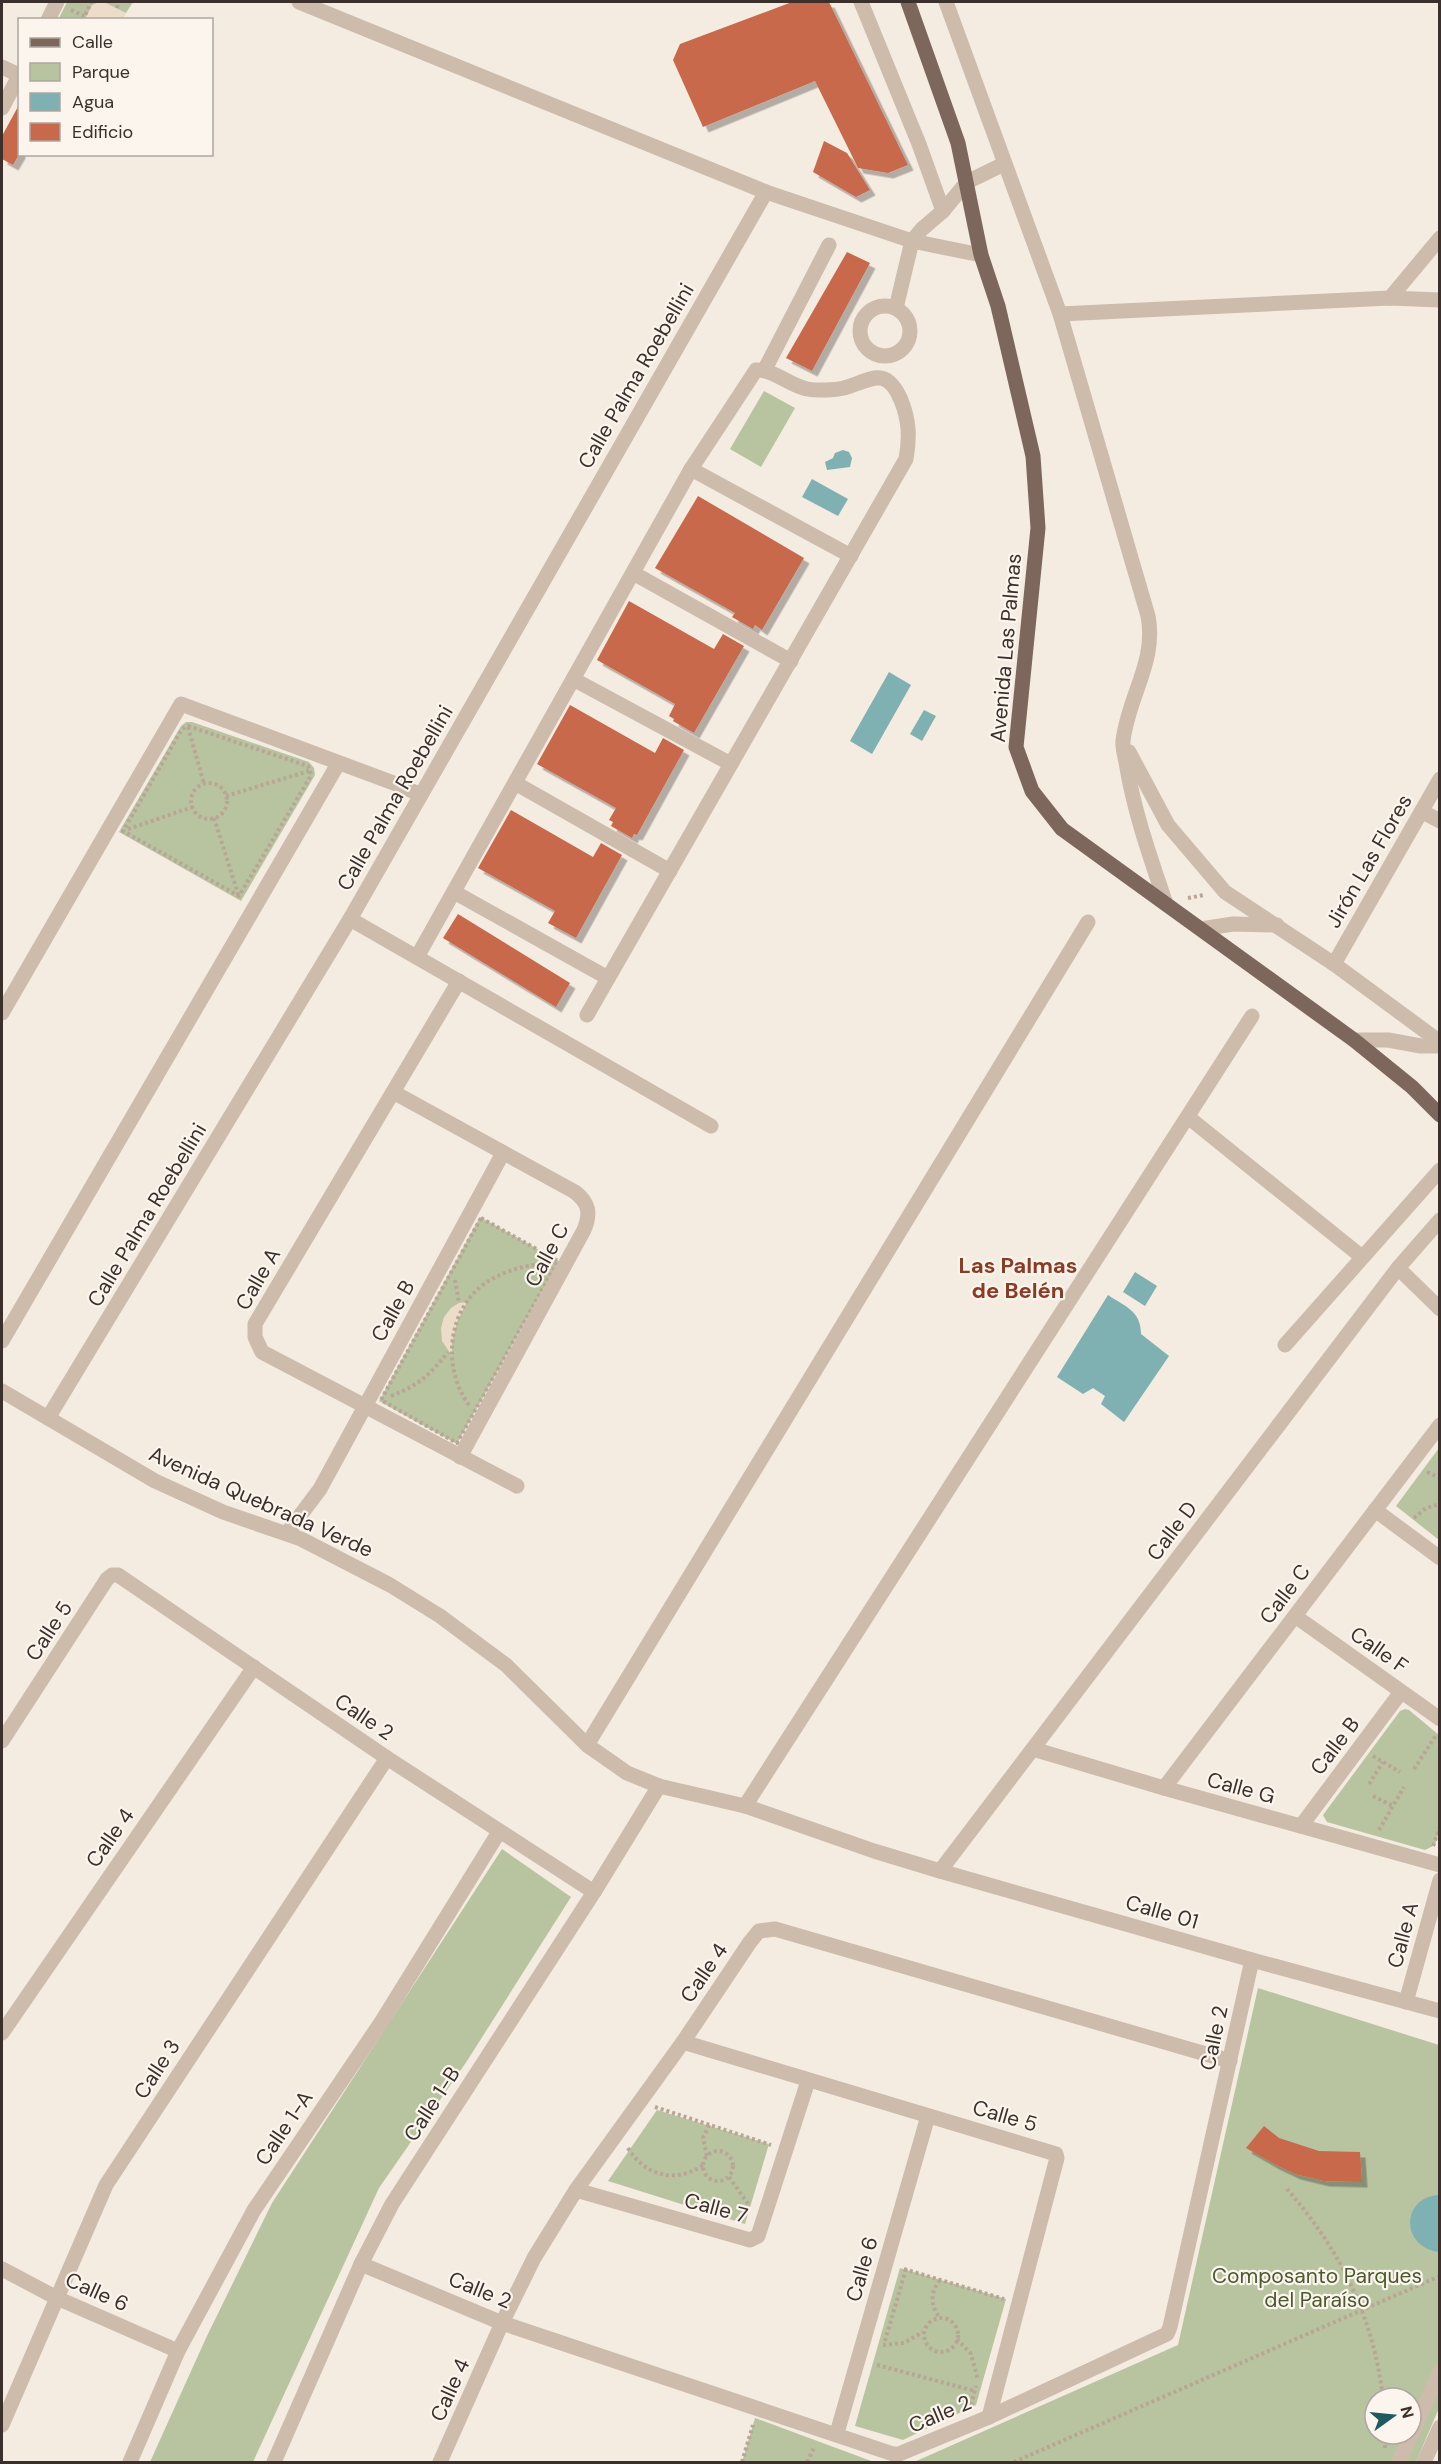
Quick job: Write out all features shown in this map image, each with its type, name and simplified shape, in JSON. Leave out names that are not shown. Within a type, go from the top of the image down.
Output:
[{"type":"main road","name":"Avenida Las Palmas","points":[[908,2],[958,143],[981,255],[998,306],[1033,456],[1038,528],[1016,747],[1032,792],[1062,829],[1354,1040],[1412,1087],[1440,1115]]},
{"type":"street","points":[[49,18],[57,2]]},
{"type":"street","points":[[299,2],[766,192],[912,241],[981,255]]},
{"type":"street","points":[[861,2],[919,144],[943,210]]},
{"type":"street","points":[[946,2],[1060,314],[1151,631],[1148,660],[1134,697],[1123,742],[1139,826],[1166,904]]},
{"type":"street","points":[[2,66],[18,74]]},
{"type":"street","points":[[2,108],[18,77]]},
{"type":"street","points":[[896,308],[912,241],[967,182],[1004,164]]},
{"type":"street","name":"Calle Palma Roebellini","points":[[48,1418],[350,919],[766,192]]},
{"type":"street","points":[[1390,298],[1440,238]]},
{"type":"street","points":[[765,369],[829,245]]},
{"type":"street","points":[[1060,314],[1390,298],[1440,300]]},
{"type":"street","points":[[882,306],[896,308],[907,319],[909,334],[903,348],[882,355],[870,350],[861,338],[860,331],[864,317],[868,312],[882,306]]},
{"type":"street","points":[[878,378],[882,355]]},
{"type":"street","points":[[417,957],[691,469],[756,370],[765,369],[779,378],[808,389],[843,388],[878,378],[894,385],[906,413],[910,437],[906,459],[587,1015]]},
{"type":"street","points":[[691,469],[851,556]]},
{"type":"street","points":[[633,573],[791,661]]},
{"type":"street","points":[[573,679],[731,764]]},
{"type":"street","points":[[2,1013],[117,828],[181,704],[421,795]]},
{"type":"street","points":[[1123,742],[1168,825],[1225,892],[1334,964],[1440,1044]]},
{"type":"street","points":[[2,1341],[338,763]]},
{"type":"street","name":"Jirón Las Flores","points":[[1334,964],[1440,779]]},
{"type":"street","points":[[515,783],[670,871]]},
{"type":"street","points":[[1423,812],[1440,821]]},
{"type":"street","points":[[454,892],[608,978]]},
{"type":"street","points":[[350,919],[711,1126]]},
{"type":"street","points":[[587,1745],[1088,922]]},
{"type":"street","points":[[1201,929],[1233,924],[1277,925]]},
{"type":"street","name":"Calle A","points":[[459,981],[259,1317],[254,1330],[257,1344],[262,1352],[517,1486]]},
{"type":"street","points":[[745,1806],[1252,1016]]},
{"type":"street","points":[[1354,1040],[1388,1040],[1420,1046],[1440,1044]]},
{"type":"street","name":"Calle C","points":[[393,1092],[575,1192],[583,1198],[589,1213],[584,1230],[460,1456]]},
{"type":"street","points":[[1188,1117],[1362,1257]]},
{"type":"street","name":"Calle B","points":[[294,1536],[503,1153]]},
{"type":"street","points":[[1285,1345],[1440,1170]]},
{"type":"street","name":"Calle D","points":[[940,1870],[1398,1268],[1440,1220]]},
{"type":"street","points":[[1398,1268],[1440,1309]]},
{"type":"street","name":"Avenida Quebrada Verde","points":[[2,1391],[155,1481],[223,1512],[294,1536],[390,1586],[440,1616],[506,1665],[587,1745],[627,1773],[659,1786],[745,1806],[874,1851]]},
{"type":"street","name":"Calle C","points":[[1164,1788],[1440,1425]]},
{"type":"street","points":[[1375,1510],[1440,1558]]},
{"type":"street","name":"Calle 2","points":[[112,1575],[118,1575],[387,1758],[594,1892]]},
{"type":"street","name":"Calle 5","points":[[2,1741],[112,1575]]},
{"type":"street","name":"Calle F","points":[[1295,1616],[1401,1692],[1438,1726]]},
{"type":"street","name":"Calle 4","points":[[2,2033],[254,1667]]},
{"type":"street","name":"Calle B","points":[[1301,1826],[1401,1692]]},
{"type":"street","name":"Calle G","points":[[1033,1749],[1440,1865]]},
{"type":"street","name":"Calle 3","points":[[2,2425],[106,2185],[387,1758]]},
{"type":"street","name":"Calle 1-B","points":[[274,2463],[361,2264],[392,2204],[594,1892],[659,1786]]},
{"type":"street","name":"Calle 1-A","points":[[130,2463],[178,2350],[254,2210],[382,2021],[499,1832]]},
{"type":"street","name":"Calle 01","points":[[874,1851],[1252,1960],[1440,2011]]},
{"type":"street","name":"Calle A","points":[[1406,2002],[1440,1880]]},
{"type":"street","name":"Calle 4","points":[[440,2463],[502,2323],[534,2258],[576,2190],[759,1931],[775,1929],[1230,2061]]},
{"type":"street","name":"Calle 2","points":[[361,2264],[502,2323],[837,2433],[893,2454],[899,2454],[989,2417],[1167,2334],[1252,1960]]},
{"type":"street","name":"Calle 5","points":[[682,2042],[1056,2154],[989,2417]]},
{"type":"street","name":"Calle 7","points":[[576,2190],[750,2240],[758,2236],[808,2081]]},
{"type":"street","name":"Calle 6","points":[[837,2433],[928,2116]]},
{"type":"street","name":"Calle 6","points":[[2,2269],[57,2298],[178,2350]]},
{"type":"street","points":[[1398,2463],[1440,2371]]},
{"type":"street","points":[[1424,2463],[1435,2450],[1440,2427]]},
{"type":"path","points":[[84,18],[91,2]]},
{"type":"path","points":[[117,8],[118,2]]},
{"type":"path","points":[[181,704],[204,784]]},
{"type":"path","points":[[117,828],[182,729],[188,726],[308,766],[309,779],[239,896]]},
{"type":"path","points":[[226,796],[338,763]]},
{"type":"path","points":[[204,784],[218,785],[226,796],[225,810],[214,818],[201,816],[193,807],[193,795],[196,789],[204,784]]},
{"type":"path","points":[[117,828],[193,807]]},
{"type":"path","points":[[214,818],[239,896]]},
{"type":"path","points":[[117,828],[255,906]]},
{"type":"path","points":[[1166,904],[1191,897],[1225,892]]},
{"type":"path","points":[[381,1399],[481,1218],[558,1261]]},
{"type":"path","points":[[381,1399],[457,1443],[558,1261]]},
{"type":"path","points":[[474,1412],[462,1396],[455,1381],[452,1362],[452,1342],[457,1322],[468,1301],[483,1285],[502,1273],[526,1266],[558,1261]]},
{"type":"path","points":[[451,1272],[459,1303]]},
{"type":"path","points":[[381,1399],[420,1383],[431,1374],[448,1352]]},
{"type":"path","points":[[1424,1470],[1440,1478]]},
{"type":"path","points":[[1414,1519],[1426,1508],[1440,1504]]},
{"type":"path","points":[[1414,1769],[1438,1726]]},
{"type":"path","points":[[1369,1754],[1400,1772]]},
{"type":"path","points":[[1369,1784],[1383,1762]]},
{"type":"path","points":[[1376,1835],[1404,1787]]},
{"type":"path","points":[[1373,1796],[1393,1806]]},
{"type":"path","points":[[1427,1849],[1435,1843],[1440,1827]]},
{"type":"path","points":[[640,2102],[786,2150]]},
{"type":"path","points":[[709,2125],[703,2138],[707,2156],[704,2165],[705,2175],[717,2181],[729,2177]]},
{"type":"path","points":[[628,2148],[641,2165],[661,2175],[683,2175],[704,2165]]},
{"type":"path","points":[[707,2156],[713,2152],[726,2153],[733,2164],[729,2177]]},
{"type":"path","points":[[729,2177],[751,2208]]},
{"type":"path","points":[[1287,2189],[1325,2237],[1363,2310],[1374,2349],[1381,2386]]},
{"type":"path","points":[[886,2263],[1018,2304]]},
{"type":"path","points":[[874,2376],[906,2269]]},
{"type":"path","points":[[1014,2463],[1440,2276]]},
{"type":"path","points":[[940,2280],[932,2297],[935,2312],[940,2318],[954,2325],[957,2339],[971,2354],[978,2380]]},
{"type":"path","points":[[999,2309],[1002,2298]]},
{"type":"path","points":[[940,2318],[927,2325],[924,2332],[927,2346],[941,2352],[948,2351],[957,2339]]},
{"type":"path","points":[[884,2345],[904,2343],[924,2332]]},
{"type":"path","points":[[877,2365],[975,2391]]},
{"type":"path","points":[[970,2407],[981,2370]]},
{"type":"path","points":[[807,2463],[817,2443]]},
{"type":"green space","points":[[67,2],[133,2],[123,18],[59,18]]},
{"type":"green space","points":[[764,391],[795,408],[761,467],[730,449]]},
{"type":"green space","points":[[186,722],[192,722],[309,762],[314,768],[315,775],[241,901],[119,832],[181,726]]},
{"type":"green space","points":[[480,1217],[559,1261],[457,1444],[379,1401]]},
{"type":"green space","points":[[1440,1448],[1439,1540],[1396,1506]]},
{"type":"green space","points":[[1405,1709],[1439,1735],[1439,1832],[1435,1845],[1425,1850],[1327,1822],[1323,1815],[1400,1711]]},
{"type":"green space","points":[[502,1849],[571,1897],[467,2061],[379,2188],[253,2462],[150,2462],[206,2338],[272,2203]]},
{"type":"green space","name":"Composanto Parques del Paraíso","points":[[1258,1988],[1439,2045],[1439,2408],[1423,2446],[1423,2386],[1363,2386],[1363,2446],[1423,2446],[1416,2462],[914,2462],[1178,2345]]},
{"type":"green space","points":[[657,2110],[769,2144],[745,2224],[608,2181]]},
{"type":"green space","points":[[900,2268],[1006,2299],[976,2405],[903,2440],[855,2426]]},
{"type":"green space","points":[[755,2418],[874,2462],[742,2462]]},
{"type":"shaded area","points":[[104,2],[126,13],[123,18],[86,18],[92,5]]},
{"type":"shaded area","points":[[467,1302],[457,1322],[452,1342],[452,1356],[442,1341],[441,1328],[444,1317],[451,1308],[459,1303]]},
{"type":"water","points":[[843,450],[849,452],[852,458],[850,467],[827,470],[825,462],[833,458],[835,453]]},
{"type":"water","points":[[812,479],[848,499],[838,516],[802,497]]},
{"type":"water","points":[[889,672],[911,685],[872,754],[850,741]]},
{"type":"water","points":[[924,710],[936,716],[922,741],[910,734]]},
{"type":"water","points":[[1135,1272],[1157,1286],[1145,1306],[1123,1292]]},
{"type":"water","points":[[1108,1295],[1131,1310],[1138,1320],[1141,1334],[1169,1356],[1124,1422],[1101,1404],[1105,1396],[1093,1388],[1083,1394],[1057,1377]]},
{"type":"water","points":[[1440,2195],[1439,2252],[1426,2248],[1417,2241],[1410,2222],[1417,2204],[1426,2198]]},
{"type":"building","points":[[792,2],[829,2],[908,165],[888,173],[858,168],[815,81],[703,127],[673,60],[680,44]]},
{"type":"building","points":[[18,107],[18,156],[13,165],[2,159],[2,136]]},
{"type":"building","points":[[824,141],[847,153],[870,190],[856,197],[813,172]]},
{"type":"building","points":[[847,252],[870,263],[812,371],[786,358]]},
{"type":"building","points":[[698,496],[804,558],[762,630],[755,625],[753,629],[732,617],[735,613],[655,568]]},
{"type":"building","points":[[629,601],[714,649],[723,634],[744,646],[694,733],[673,721],[674,719],[669,716],[675,704],[597,660]]},
{"type":"building","points":[[570,705],[655,753],[663,738],[684,750],[637,835],[634,834],[632,838],[611,826],[613,822],[609,820],[616,808],[537,764]]},
{"type":"building","points":[[511,810],[593,857],[601,843],[622,855],[576,938],[548,923],[555,911],[478,868]]},
{"type":"building","points":[[458,914],[570,983],[556,1007],[443,938]]},
{"type":"building","points":[[1264,2126],[1279,2138],[1319,2151],[1360,2152],[1362,2182],[1324,2181],[1295,2174],[1246,2148]]},
{"type":"district","name":"Las Palmas de Belén","points":[[1018,1278]]}]
